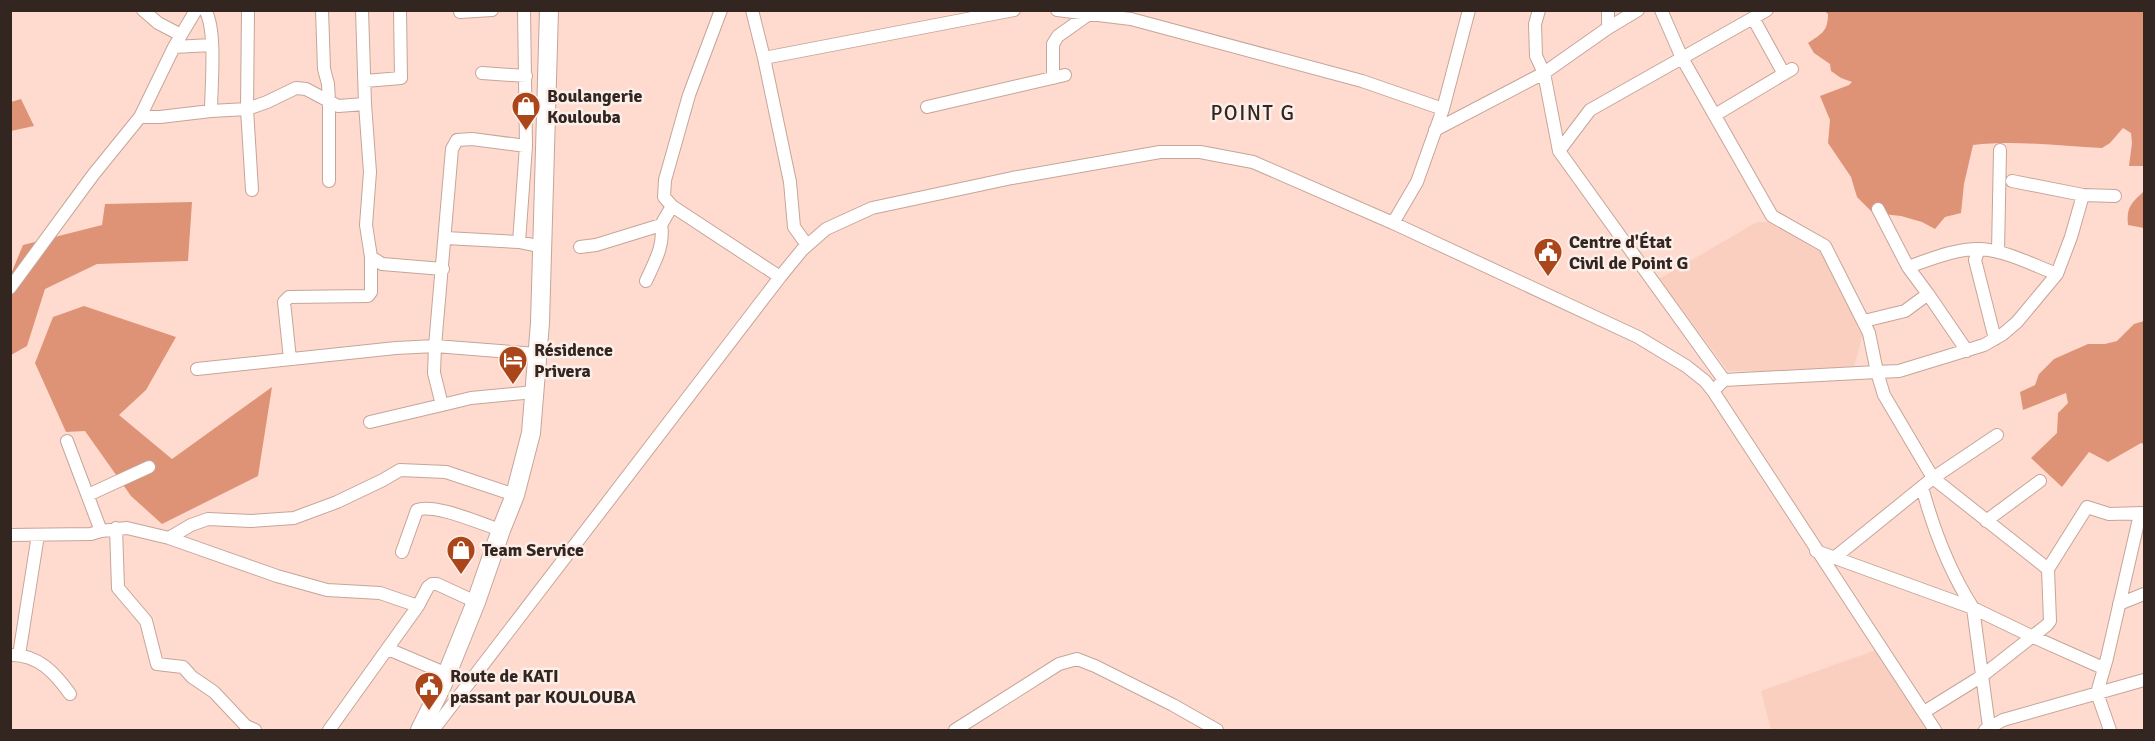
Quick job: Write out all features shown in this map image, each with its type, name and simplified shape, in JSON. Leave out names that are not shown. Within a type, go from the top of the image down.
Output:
[{"type":"highway","points":[[420,730],[444,680],[476,602],[515,495],[531,434],[543,247],[549,10]]},
{"type":"street","points":[[143,10],[158,23],[181,35]]},
{"type":"street","points":[[10,288],[93,175],[140,117],[174,47],[196,10]]},
{"type":"street","points":[[205,10],[210,18],[212,45],[211,111]]},
{"type":"street","points":[[248,10],[248,109],[252,190]]},
{"type":"street","points":[[322,10],[324,69],[329,102],[329,181]]},
{"type":"street","points":[[290,359],[284,302],[286,298],[368,296],[371,292],[371,257],[366,225],[370,172],[362,10]]},
{"type":"street","points":[[365,81],[401,78],[400,10]]},
{"type":"street","points":[[460,12],[492,10]]},
{"type":"street","points":[[519,242],[526,146],[524,10]]},
{"type":"street","points":[[721,10],[688,95],[665,180],[664,197],[672,206],[780,277]]},
{"type":"street","points":[[752,10],[790,182],[794,227],[807,245]]},
{"type":"street","points":[[764,58],[1014,10]]},
{"type":"street","points":[[1058,10],[1131,19],[1362,81],[1443,109]]},
{"type":"street","points":[[1393,223],[1417,182],[1436,130],[1469,10]]},
{"type":"street","points":[[1539,10],[1535,24],[1536,56],[1544,73],[1559,151],[1724,380]]},
{"type":"street","points":[[1608,10],[1608,28]]},
{"type":"street","points":[[1436,130],[1544,73],[1638,10]]},
{"type":"street","points":[[1661,10],[1682,58],[1772,216],[1825,246],[1869,333],[1876,372],[1884,394],[1933,478],[2048,569]]},
{"type":"street","points":[[1559,151],[1590,110],[1767,10]]},
{"type":"street","points":[[927,107],[1059,77],[1053,44],[1058,36],[1089,14]]},
{"type":"street","points":[[1715,115],[1788,71],[1752,18]]},
{"type":"street","points":[[174,47],[212,45]]},
{"type":"street","points":[[306,88],[324,69]]},
{"type":"street","points":[[482,73],[526,76]]},
{"type":"street","points":[[140,117],[248,109],[296,88],[306,88],[338,106],[365,104]]},
{"type":"street","points":[[442,405],[434,373],[435,346],[452,149],[457,140],[472,139],[526,146]]},
{"type":"street","points":[[1998,252],[2000,150]]},
{"type":"street","points":[[433,730],[780,277],[807,245],[826,229],[872,208],[1012,178],[1160,152],[1200,152],[1253,162],[1393,223],[1638,337],[1686,366],[1705,381],[1713,391],[1935,730]]},
{"type":"street","points":[[2012,181],[2083,195],[2115,196]]},
{"type":"street","points":[[1713,391],[1724,380],[1899,371],[1967,351],[1995,339],[2017,322],[2057,274],[2083,195]]},
{"type":"street","points":[[646,280],[663,236],[661,225],[672,206]]},
{"type":"street","points":[[1878,209],[1908,267],[1967,351]]},
{"type":"street","points":[[580,247],[596,245],[661,225]]},
{"type":"street","points":[[446,238],[519,242],[543,247]]},
{"type":"street","points":[[1979,249],[1975,260],[1995,339]]},
{"type":"street","points":[[1908,267],[1946,254],[1979,249],[1998,252],[2057,274]]},
{"type":"street","points":[[371,257],[382,264],[443,269]]},
{"type":"street","points":[[1864,321],[1905,311],[1928,294]]},
{"type":"street","points":[[197,369],[435,346],[537,354]]},
{"type":"street","points":[[370,422],[471,398],[534,392]]},
{"type":"street","points":[[1834,558],[1933,478],[1997,435]]},
{"type":"street","points":[[67,441],[101,531]]},
{"type":"street","points":[[88,495],[149,467]]},
{"type":"street","points":[[169,538],[191,525],[208,519],[251,521],[294,518],[337,502],[400,470],[446,472],[515,495]]},
{"type":"street","points":[[1986,521],[2040,481]]},
{"type":"street","points":[[1922,487],[1930,518],[1963,593],[1973,608],[1987,729],[2002,720],[2145,680]]},
{"type":"street","points":[[1924,712],[1982,676],[2047,625],[2049,621],[2048,569],[2087,507],[2109,514],[2142,513],[2097,693],[2110,730]]},
{"type":"street","points":[[402,552],[417,510],[420,508],[442,511],[501,530]]},
{"type":"street","points":[[116,528],[118,588],[147,621],[157,664],[183,667],[192,677],[214,692],[246,726],[255,730]]},
{"type":"street","points":[[10,535],[91,534],[116,528],[127,528],[169,538],[277,576],[327,590],[380,593],[418,606]]},
{"type":"street","points":[[38,534],[15,655],[44,664],[70,694]]},
{"type":"street","points":[[1816,551],[1973,608],[2103,668]]},
{"type":"street","points":[[329,730],[418,606],[428,586],[437,584],[476,602]]},
{"type":"street","points":[[2119,604],[2145,594]]},
{"type":"street","points":[[388,649],[444,680],[461,685],[483,667]]},
{"type":"street","points":[[955,730],[1059,664],[1077,659],[1173,705],[1217,730]]},
{"type":"shaded area","points":[[1825,11],[2144,11],[2144,166],[2129,166],[2131,133],[2123,128],[2110,143],[2102,148],[2021,143],[1973,145],[1964,184],[1961,213],[1945,217],[1935,229],[1922,222],[1901,216],[1873,213],[1857,197],[1851,177],[1828,143],[1830,120],[1820,96],[1852,82],[1831,71],[1830,64],[1814,53],[1808,43],[1825,29],[1828,14]]},
{"type":"shaded area","points":[[21,99],[34,126],[11,131],[11,102]]},
{"type":"shaded area","points":[[2144,191],[2144,228],[2128,225],[2131,205]]},
{"type":"shaded area","points":[[192,202],[188,261],[97,264],[45,289],[27,346],[11,355],[11,274],[23,245],[102,225],[105,204]]},
{"type":"shaded area","points":[[1757,222],[1776,222],[1820,246],[1864,330],[1853,371],[1728,371],[1659,279]]},
{"type":"shaded area","points":[[84,306],[176,337],[146,390],[119,415],[172,459],[272,387],[258,476],[162,524],[131,496],[85,431],[66,432],[35,363],[53,317]]},
{"type":"shaded area","points":[[2144,321],[2144,444],[2141,443],[2108,462],[2089,452],[2062,487],[2031,458],[2057,433],[2058,413],[2068,403],[2066,393],[2023,410],[2020,392],[2035,385],[2039,374],[2054,359],[2088,344],[2117,341],[2134,324]]},
{"type":"shaded area","points":[[1876,650],[1929,730],[1771,730],[1761,691]]},
{"type":"place","name":"Boulangerie Koulouba","points":[[526,132]]},
{"type":"place","name":"Centre d'État Civil de Point G","points":[[1548,278]]},
{"type":"place","name":"Résidence Privera","points":[[513,386]]},
{"type":"place","name":"Team Service","points":[[461,576]]},
{"type":"place","name":"Route de KATI passant par KOULOUBA","points":[[429,712]]},
{"type":"district","name":"POINT G","points":[[1253,113]]}]
